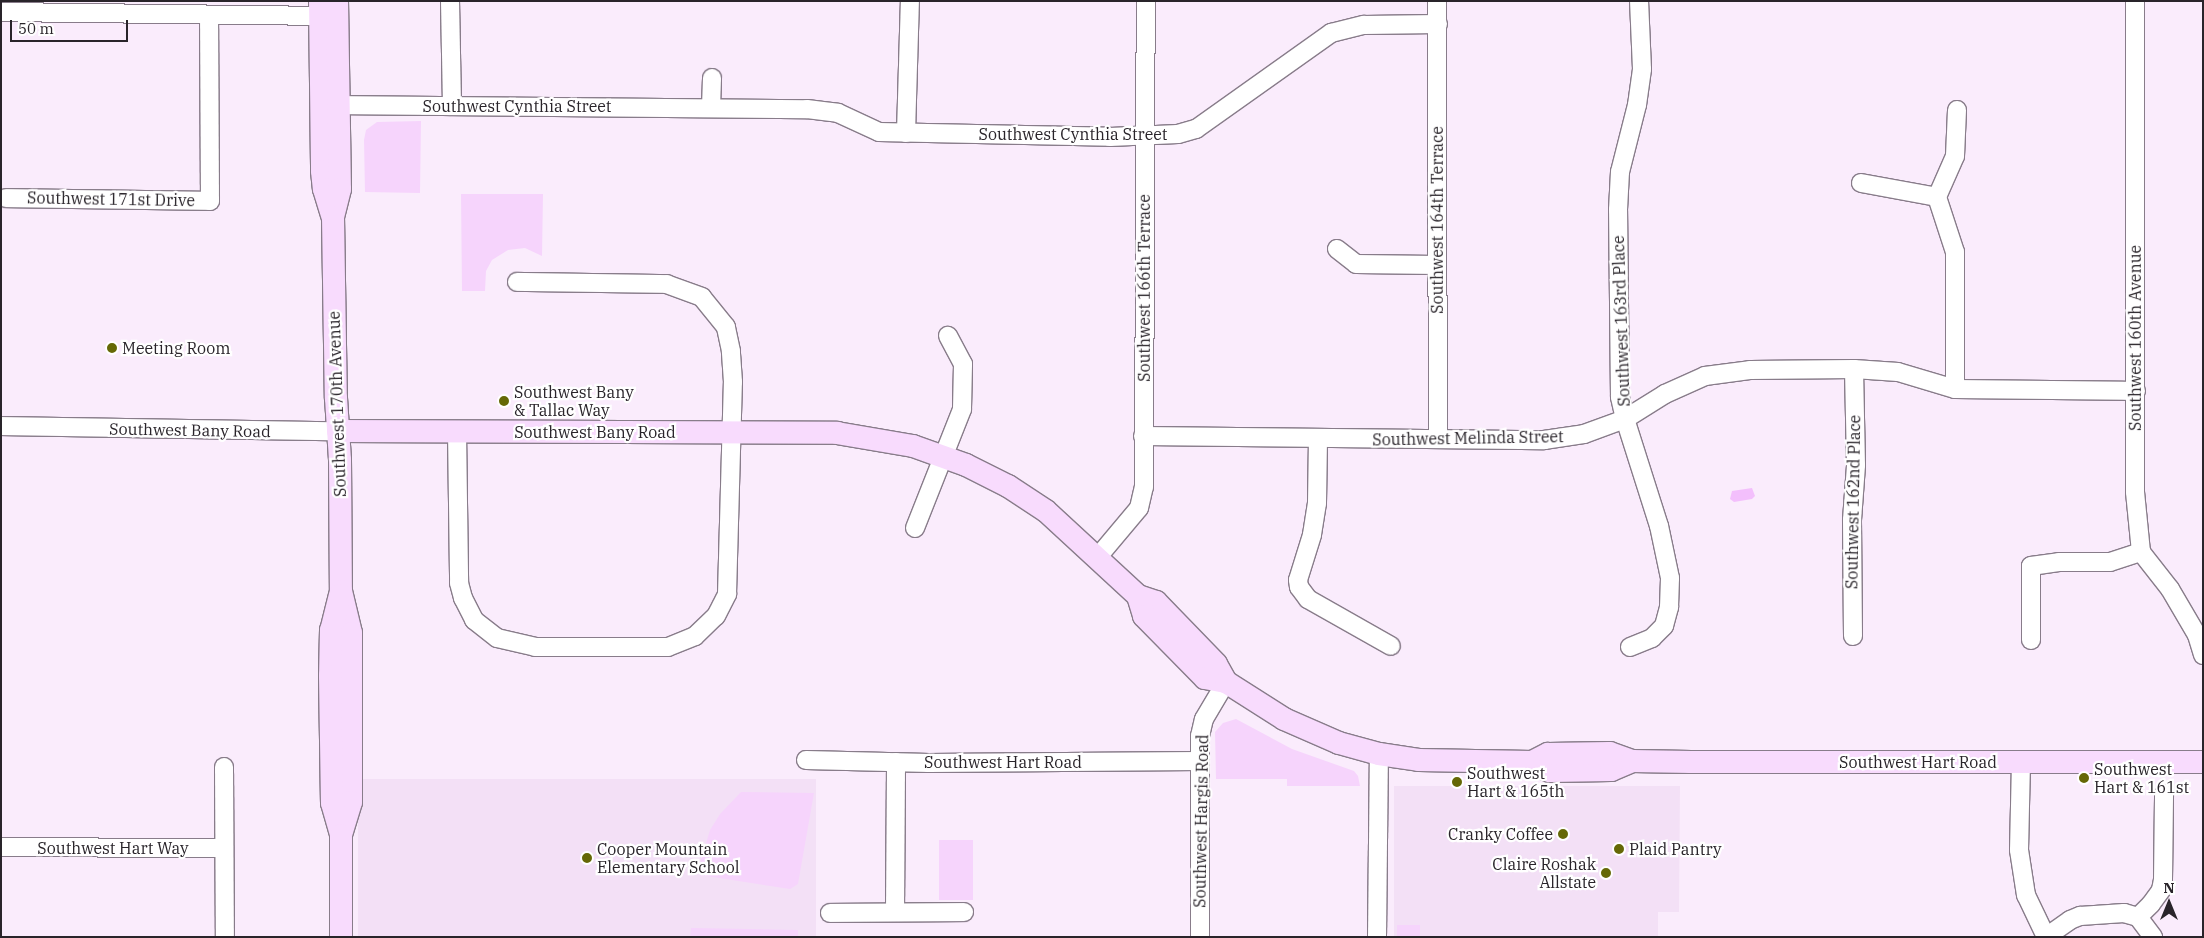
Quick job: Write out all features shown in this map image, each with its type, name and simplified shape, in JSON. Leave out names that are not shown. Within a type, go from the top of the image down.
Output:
[{"type":"main road","name":"Southwest 170th Avenue","points":[[329,8],[331,105],[340,189],[333,217],[341,591],[331,630],[330,676],[332,803],[341,835],[341,937]]},
{"type":"main road","name":"Southwest Bany Road","points":[[338,431],[837,433],[913,446],[945,456],[1008,486],[1046,511],[1138,596],[1156,602],[1216,664],[1226,682],[1284,719],[1302,728],[1339,743],[1379,754]]},
{"type":"main road","name":"Southwest Hart Road","points":[[1379,754],[1419,760],[1532,762],[1550,771],[1611,770],[1632,761],[2203,762]]},
{"type":"street","points":[[450,1],[452,106]]},
{"type":"street","points":[[906,133],[910,1]]},
{"type":"street","name":"Southwest 166th Terrace","points":[[1097,558],[1139,508],[1144,487],[1146,1]]},
{"type":"street","name":"Southwest 164th Terrace","points":[[1437,1],[1438,439]]},
{"type":"street","name":"Southwest 163rd Place","points":[[1630,647],[1652,638],[1664,626],[1668,607],[1670,578],[1659,526],[1625,419],[1619,378],[1618,210],[1620,172],[1637,104],[1642,69],[1639,1]]},
{"type":"street","name":"Southwest 160th Avenue","points":[[2135,1],[2135,492],[2141,552]]},
{"type":"street","points":[[1,12],[210,15],[329,8]]},
{"type":"street","name":"Southwest 171st Drive","points":[[6,198],[210,201],[210,15]]},
{"type":"street","name":"Southwest Cynthia Street","points":[[331,105],[807,109],[838,113],[879,132],[1144,136],[1178,134],[1196,130],[1331,34],[1364,25],[1438,24]]},
{"type":"street","points":[[711,107],[712,78]]},
{"type":"street","points":[[1955,389],[1955,252],[1937,197],[1955,156],[1957,110]]},
{"type":"street","points":[[1861,183],[1937,197]]},
{"type":"street","points":[[1337,249],[1356,264],[1437,265]]},
{"type":"street","points":[[457,431],[459,583],[463,598],[474,620],[497,638],[535,647],[668,647],[695,636],[716,616],[727,594],[730,432],[733,382],[732,351],[726,327],[702,297],[667,284],[517,282]]},
{"type":"street","points":[[915,528],[962,409],[963,364],[948,336]]},
{"type":"street","name":"Southwest Melinda Street","points":[[1143,436],[1544,440],[1584,434],[1625,419],[1665,394],[1705,376],[1750,370],[1854,368],[1898,372],[1955,389],[2136,391]]},
{"type":"street","name":"Southwest 162nd Place","points":[[1853,636],[1852,520],[1856,465],[1854,368]]},
{"type":"street","name":"Southwest Bany Road","points":[[1,426],[338,431]]},
{"type":"street","points":[[1318,439],[1317,504],[1312,536],[1298,580],[1299,587],[1308,599],[1391,646]]},
{"type":"street","points":[[2030,640],[2031,566],[2059,562],[2110,562],[2141,552],[2170,589],[2197,635],[2203,655]]},
{"type":"street","name":"Southwest Hargis Road","points":[[1200,937],[1200,736],[1204,719],[1226,682]]},
{"type":"street","points":[[1378,937],[1379,754]]},
{"type":"street","name":"Southwest Hart Road","points":[[806,760],[896,762],[1199,761]]},
{"type":"street","points":[[896,762],[896,912]]},
{"type":"street","points":[[2021,762],[2019,850],[2026,895],[2046,937],[2070,920],[2080,916],[2124,913],[2138,916],[2153,937]]},
{"type":"street","points":[[224,767],[225,937]]},
{"type":"street","points":[[2138,916],[2156,898],[2163,880],[2164,794]]},
{"type":"street","name":"Southwest Hart Way","points":[[1,847],[224,848]]},
{"type":"street","points":[[830,913],[964,912]]},
{"type":"shaded area","points":[[421,121],[420,193],[365,192],[364,140],[366,130],[377,122]]},
{"type":"shaded area","points":[[461,194],[543,194],[542,256],[525,248],[508,250],[492,260],[486,271],[485,291],[462,291]]},
{"type":"shaded area","points":[[1752,488],[1755,496],[1752,499],[1734,502],[1730,499],[1732,491]]},
{"type":"shaded area","points":[[1236,719],[1292,749],[1354,771],[1358,776],[1360,786],[1287,786],[1287,779],[1216,779],[1215,732],[1223,723]]},
{"type":"shaded area","name":"Cooper Mountain Elementary School","points":[[358,779],[816,779],[816,937],[358,937]]},
{"type":"shaded area","points":[[1394,786],[1680,786],[1679,912],[1658,912],[1658,937],[1394,937]]},
{"type":"shaded area","points":[[741,792],[814,793],[798,884],[790,889],[700,875],[701,860],[710,830],[720,814]]},
{"type":"shaded area","points":[[939,840],[973,840],[973,900],[939,900]]},
{"type":"shaded area","points":[[1397,925],[1420,925],[1420,937],[1397,937]]},
{"type":"shaded area","points":[[691,928],[798,930],[798,937],[690,937]]},
{"type":"place","name":"Meeting Room","points":[[112,348]]},
{"type":"place","name":"Southwest Bany & Tallac Way","points":[[504,401]]},
{"type":"place","name":"Southwest Hart & 161st","points":[[2084,778]]},
{"type":"place","name":"Southwest Hart & 165th","points":[[1457,782]]},
{"type":"place","name":"Cranky Coffee","points":[[1563,834]]},
{"type":"place","name":"Plaid Pantry","points":[[1619,849]]},
{"type":"place","name":"Cooper Mountain Elementary School","points":[[587,858]]},
{"type":"place","name":"Claire Roshak Allstate","points":[[1606,873]]}]
